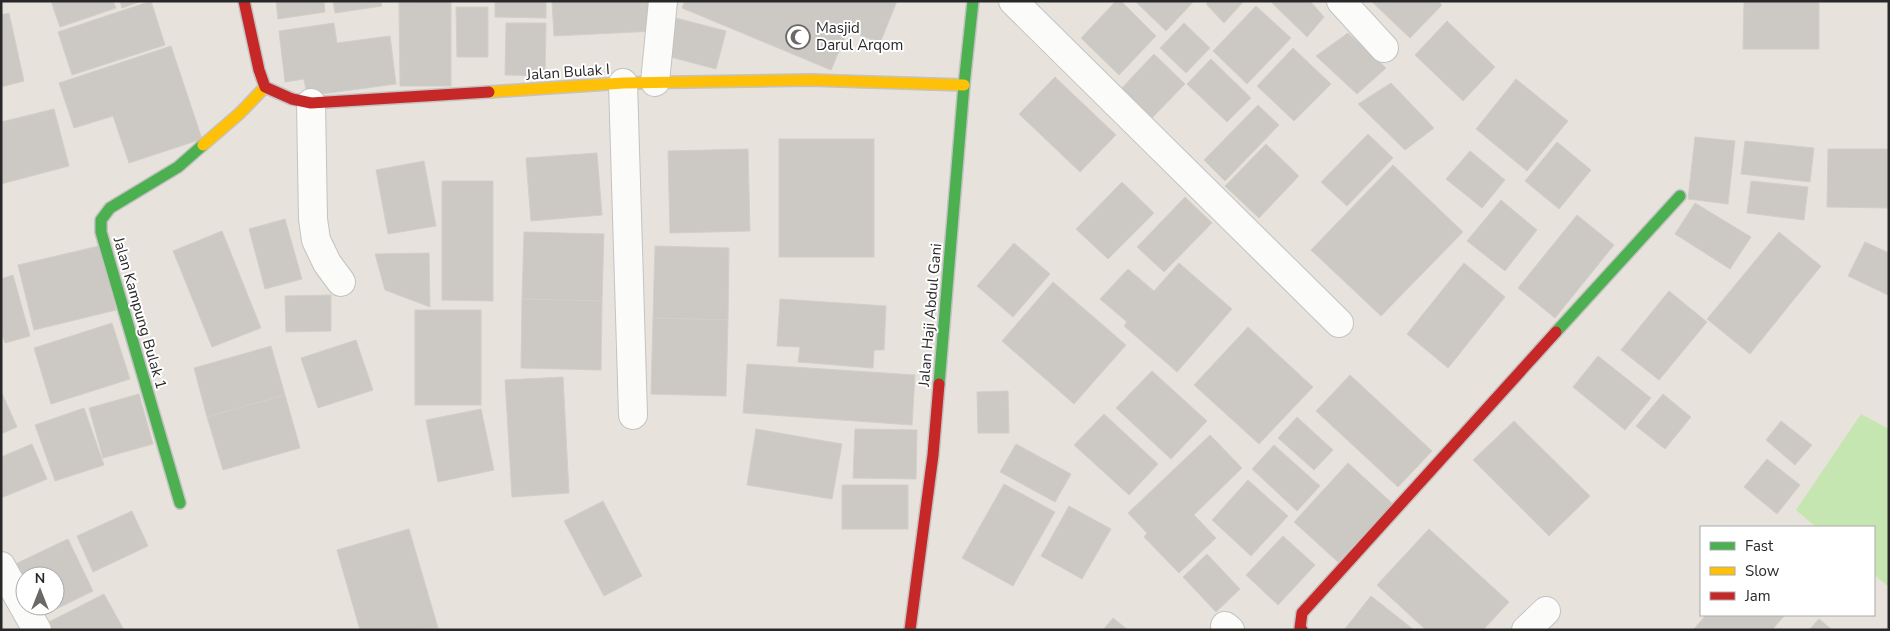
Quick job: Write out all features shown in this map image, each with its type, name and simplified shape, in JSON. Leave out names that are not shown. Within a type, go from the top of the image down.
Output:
[{"type":"street","points":[[244,1],[259,70],[265,87]]},
{"type":"street","points":[[655,82],[663,1]]},
{"type":"street","name":"Jalan Haji Abdul Gani","points":[[910,630],[933,455],[964,85],[974,1]]},
{"type":"street","points":[[1013,1],[1339,323]]},
{"type":"street","points":[[1341,1],[1384,48]]},
{"type":"street","name":"Jalan Bulak I","points":[[265,87],[292,99],[311,103],[655,82],[810,80],[964,85]]},
{"type":"street","points":[[623,83],[633,415]]},
{"type":"street","name":"Jalan Kampung Bulak 1","points":[[180,502],[101,232],[101,220],[110,208],[178,167],[240,113],[265,87]]},
{"type":"street","points":[[311,103],[313,219],[316,240],[327,263],[341,282]]},
{"type":"street","points":[[1302,630],[1300,628],[1302,613],[1680,196]]},
{"type":"street","points":[[1,566],[12,605],[37,630]]},
{"type":"street","points":[[1526,630],[1546,611]]},
{"type":"green space","points":[[1861,414],[1889,429],[1889,587],[1875,576],[1875,526],[1815,526],[1796,510]]},
{"type":"building","points":[[51,1],[113,1],[116,8],[60,27]]},
{"type":"building","points":[[120,1],[142,1],[122,8]]},
{"type":"building","points":[[151,1],[165,45],[72,75],[58,32]]},
{"type":"building","points":[[276,1],[324,1],[325,12],[278,19]]},
{"type":"building","points":[[333,1],[381,1],[382,6],[335,13]]},
{"type":"building","points":[[451,1],[451,86],[400,86],[399,2]]},
{"type":"building","points":[[495,1],[546,1],[546,18],[495,17]]},
{"type":"building","points":[[552,1],[654,1],[655,31],[554,36]]},
{"type":"building","name":"Masjid Darul Arqom","points":[[685,1],[897,1],[880,43],[848,30],[831,70],[682,8]]},
{"type":"building","points":[[1116,1],[1121,1],[1156,36],[1119,75],[1081,38]]},
{"type":"building","points":[[1135,1],[1194,1],[1166,31]]},
{"type":"building","points":[[1209,1],[1244,1],[1224,23],[1206,4]]},
{"type":"building","points":[[1270,1],[1310,1],[1324,17],[1307,37]]},
{"type":"building","points":[[1438,1],[1442,5],[1410,38],[1372,2]]},
{"type":"building","points":[[1744,1],[1819,1],[1819,49],[1743,49]]},
{"type":"building","points":[[1256,6],[1291,38],[1247,84],[1213,51]]},
{"type":"building","points":[[456,7],[488,7],[488,57],[457,57]]},
{"type":"building","points":[[9,13],[24,81],[1,87],[1,15]]},
{"type":"building","points":[[672,17],[726,31],[716,69],[663,55]]},
{"type":"building","points":[[1447,21],[1495,67],[1463,101],[1415,55]]},
{"type":"building","points":[[334,23],[337,43],[390,36],[396,84],[307,96],[304,79],[285,82],[279,31]]},
{"type":"building","points":[[506,23],[546,23],[545,76],[505,75]]},
{"type":"building","points":[[1184,23],[1210,48],[1186,73],[1160,48]]},
{"type":"building","points":[[1348,33],[1386,68],[1357,94],[1316,56]]},
{"type":"building","points":[[171,46],[202,139],[129,163],[113,116],[74,128],[59,83]]},
{"type":"building","points":[[1293,48],[1331,84],[1294,121],[1257,86]]},
{"type":"building","points":[[1154,54],[1185,84],[1151,119],[1120,90]]},
{"type":"building","points":[[1211,59],[1251,98],[1227,122],[1187,84]]},
{"type":"building","points":[[1055,77],[1116,135],[1080,172],[1019,114]]},
{"type":"building","points":[[1516,79],[1568,121],[1527,171],[1476,129]]},
{"type":"building","points":[[1391,83],[1434,128],[1405,150],[1358,104]]},
{"type":"building","points":[[1258,105],[1279,125],[1225,181],[1204,160]]},
{"type":"building","points":[[54,109],[69,166],[1,184],[1,122]]},
{"type":"building","points":[[1368,134],[1393,158],[1347,206],[1321,182]]},
{"type":"building","points":[[1695,137],[1735,141],[1728,204],[1688,199]]},
{"type":"building","points":[[779,139],[874,139],[874,257],[779,257]]},
{"type":"building","points":[[1745,141],[1814,148],[1810,182],[1741,174]]},
{"type":"building","points":[[1557,142],[1591,170],[1559,209],[1525,181]]},
{"type":"building","points":[[1266,144],[1299,176],[1259,218],[1225,186]]},
{"type":"building","points":[[748,149],[750,231],[670,233],[668,151]]},
{"type":"building","points":[[1828,149],[1889,149],[1889,208],[1827,207]]},
{"type":"building","points":[[1470,151],[1505,180],[1482,208],[1446,179]]},
{"type":"building","points":[[597,153],[602,215],[531,221],[526,158]]},
{"type":"building","points":[[424,161],[436,226],[388,234],[376,170]]},
{"type":"building","points":[[1393,165],[1463,232],[1381,316],[1311,250]]},
{"type":"building","points":[[442,181],[493,181],[493,301],[442,300]]},
{"type":"building","points":[[1751,181],[1808,187],[1804,220],[1747,213]]},
{"type":"building","points":[[1122,182],[1154,213],[1108,259],[1076,229]]},
{"type":"building","points":[[1185,197],[1212,223],[1164,272],[1137,247]]},
{"type":"building","points":[[1501,200],[1537,230],[1505,271],[1467,241]]},
{"type":"building","points":[[1695,203],[1751,237],[1730,269],[1675,234]]},
{"type":"building","points":[[1577,215],[1614,245],[1555,318],[1518,288]]},
{"type":"building","points":[[285,219],[302,279],[265,289],[249,229]]},
{"type":"building","points":[[222,231],[261,328],[212,347],[173,251]]},
{"type":"building","points":[[524,232],[604,234],[602,301],[522,299]]},
{"type":"building","points":[[1779,232],[1821,266],[1750,354],[1707,319]]},
{"type":"building","points":[[1865,242],[1889,253],[1888,295],[1848,276]]},
{"type":"building","points":[[1014,243],[1050,274],[1013,317],[977,286]]},
{"type":"building","points":[[99,246],[116,310],[34,330],[18,265]]},
{"type":"building","points":[[655,246],[729,248],[728,320],[653,318]]},
{"type":"building","points":[[429,253],[430,307],[385,290],[375,254]]},
{"type":"building","points":[[1179,263],[1232,309],[1177,372],[1124,326],[1127,322],[1100,299],[1128,269],[1154,291]]},
{"type":"building","points":[[1464,263],[1505,297],[1448,368],[1407,334]]},
{"type":"building","points":[[13,275],[30,336],[5,343],[1,332],[1,279]]},
{"type":"building","points":[[1053,282],[1126,345],[1074,404],[1002,341]]},
{"type":"building","points":[[1669,291],[1707,322],[1659,380],[1621,350]]},
{"type":"building","points":[[331,295],[331,331],[286,332],[285,296]]},
{"type":"building","points":[[522,299],[602,301],[601,370],[521,368]]},
{"type":"building","points":[[780,299],[886,306],[884,350],[874,350],[873,368],[798,362],[800,347],[777,346]]},
{"type":"building","points":[[415,310],[481,310],[481,405],[415,405]]},
{"type":"building","points":[[653,318],[728,320],[726,396],[651,394]]},
{"type":"building","points":[[112,323],[130,379],[51,404],[34,348]]},
{"type":"building","points":[[1248,327],[1313,387],[1259,444],[1194,385]]},
{"type":"building","points":[[356,340],[373,390],[318,408],[301,358]]},
{"type":"building","points":[[271,346],[285,395],[207,417],[194,368]]},
{"type":"building","points":[[1598,356],[1651,398],[1625,430],[1573,387]]},
{"type":"building","points":[[747,364],[915,375],[912,425],[743,413]]},
{"type":"building","points":[[1152,371],[1207,421],[1171,459],[1116,408]]},
{"type":"building","points":[[1350,375],[1432,451],[1398,487],[1316,411]]},
{"type":"building","points":[[563,377],[569,493],[512,497],[505,380]]},
{"type":"building","points":[[1,391],[17,427],[1,434]]},
{"type":"building","points":[[1008,391],[1009,433],[978,433],[977,392]]},
{"type":"building","points":[[139,394],[153,444],[103,458],[89,408]]},
{"type":"building","points":[[1663,394],[1691,417],[1665,449],[1636,426]]},
{"type":"building","points":[[285,395],[300,448],[223,470],[207,417]]},
{"type":"building","points":[[84,408],[104,465],[55,481],[35,425]]},
{"type":"building","points":[[481,409],[494,470],[438,482],[426,420]]},
{"type":"building","points":[[1104,414],[1158,464],[1129,495],[1074,445]]},
{"type":"building","points":[[1297,417],[1333,450],[1314,470],[1278,438]]},
{"type":"building","points":[[1514,421],[1590,496],[1549,536],[1473,460]]},
{"type":"building","points":[[1781,421],[1812,445],[1795,465],[1766,440]]},
{"type":"building","points":[[756,429],[842,444],[832,499],[747,485]]},
{"type":"building","points":[[855,429],[917,430],[916,479],[853,478]]},
{"type":"building","points":[[1210,435],[1242,468],[1194,515],[1216,538],[1179,573],[1144,537],[1147,533],[1128,513]]},
{"type":"building","points":[[32,444],[47,479],[1,498],[1,457]]},
{"type":"building","points":[[1016,444],[1071,474],[1055,502],[1000,472]]},
{"type":"building","points":[[1274,445],[1320,486],[1297,511],[1252,469]]},
{"type":"building","points":[[1767,459],[1800,485],[1777,514],[1744,487]]},
{"type":"building","points":[[1348,463],[1393,504],[1338,562],[1294,522]]},
{"type":"building","points":[[1248,480],[1288,516],[1251,556],[1212,520]]},
{"type":"building","points":[[1004,484],[1055,512],[1013,586],[962,558]]},
{"type":"building","points":[[842,485],[908,485],[908,529],[842,529]]},
{"type":"building","points":[[603,501],[642,576],[604,596],[564,521]]},
{"type":"building","points":[[1069,506],[1111,529],[1082,579],[1041,556]]},
{"type":"building","points":[[132,511],[148,546],[93,572],[77,536]]},
{"type":"building","points":[[409,529],[438,628],[360,630],[337,550]]},
{"type":"building","points":[[1429,529],[1509,602],[1483,630],[1426,630],[1377,585]]},
{"type":"building","points":[[1283,536],[1315,565],[1278,605],[1246,575]]},
{"type":"building","points":[[68,539],[93,591],[65,605],[65,566],[15,566],[15,580],[9,567]]},
{"type":"building","points":[[1207,554],[1240,589],[1216,612],[1183,577]]},
{"type":"building","points":[[104,594],[124,630],[43,630],[41,626],[61,616],[65,616],[65,614]]},
{"type":"building","points":[[1371,596],[1414,630],[1344,630]]},
{"type":"building","points":[[32,616],[42,616],[34,620]]},
{"type":"building","points":[[1705,616],[1784,616],[1772,630],[1693,630]]},
{"type":"building","points":[[1113,618],[1128,630],[1103,630]]},
{"type":"building","points":[[1819,619],[1832,630],[1809,630]]},
{"type":"traffic: fast","points":[[939,384],[964,85],[973,1]]},
{"type":"traffic: fast","points":[[180,503],[101,232],[101,220],[110,208],[178,167],[203,145]]},
{"type":"traffic: fast","points":[[1556,332],[1680,196]]},
{"type":"traffic: slow","points":[[489,92],[623,83],[810,80],[964,85]]},
{"type":"traffic: slow","points":[[203,145],[240,113],[265,87]]},
{"type":"traffic: jam","points":[[244,1],[259,70],[265,87],[292,99],[311,103],[489,92]]},
{"type":"traffic: jam","points":[[1302,630],[1300,628],[1302,613],[1556,332]]},
{"type":"traffic: jam","points":[[910,630],[933,455],[939,384]]},
{"type":"place","name":"Masjid Darul Arqom","points":[[798,37]]}]
